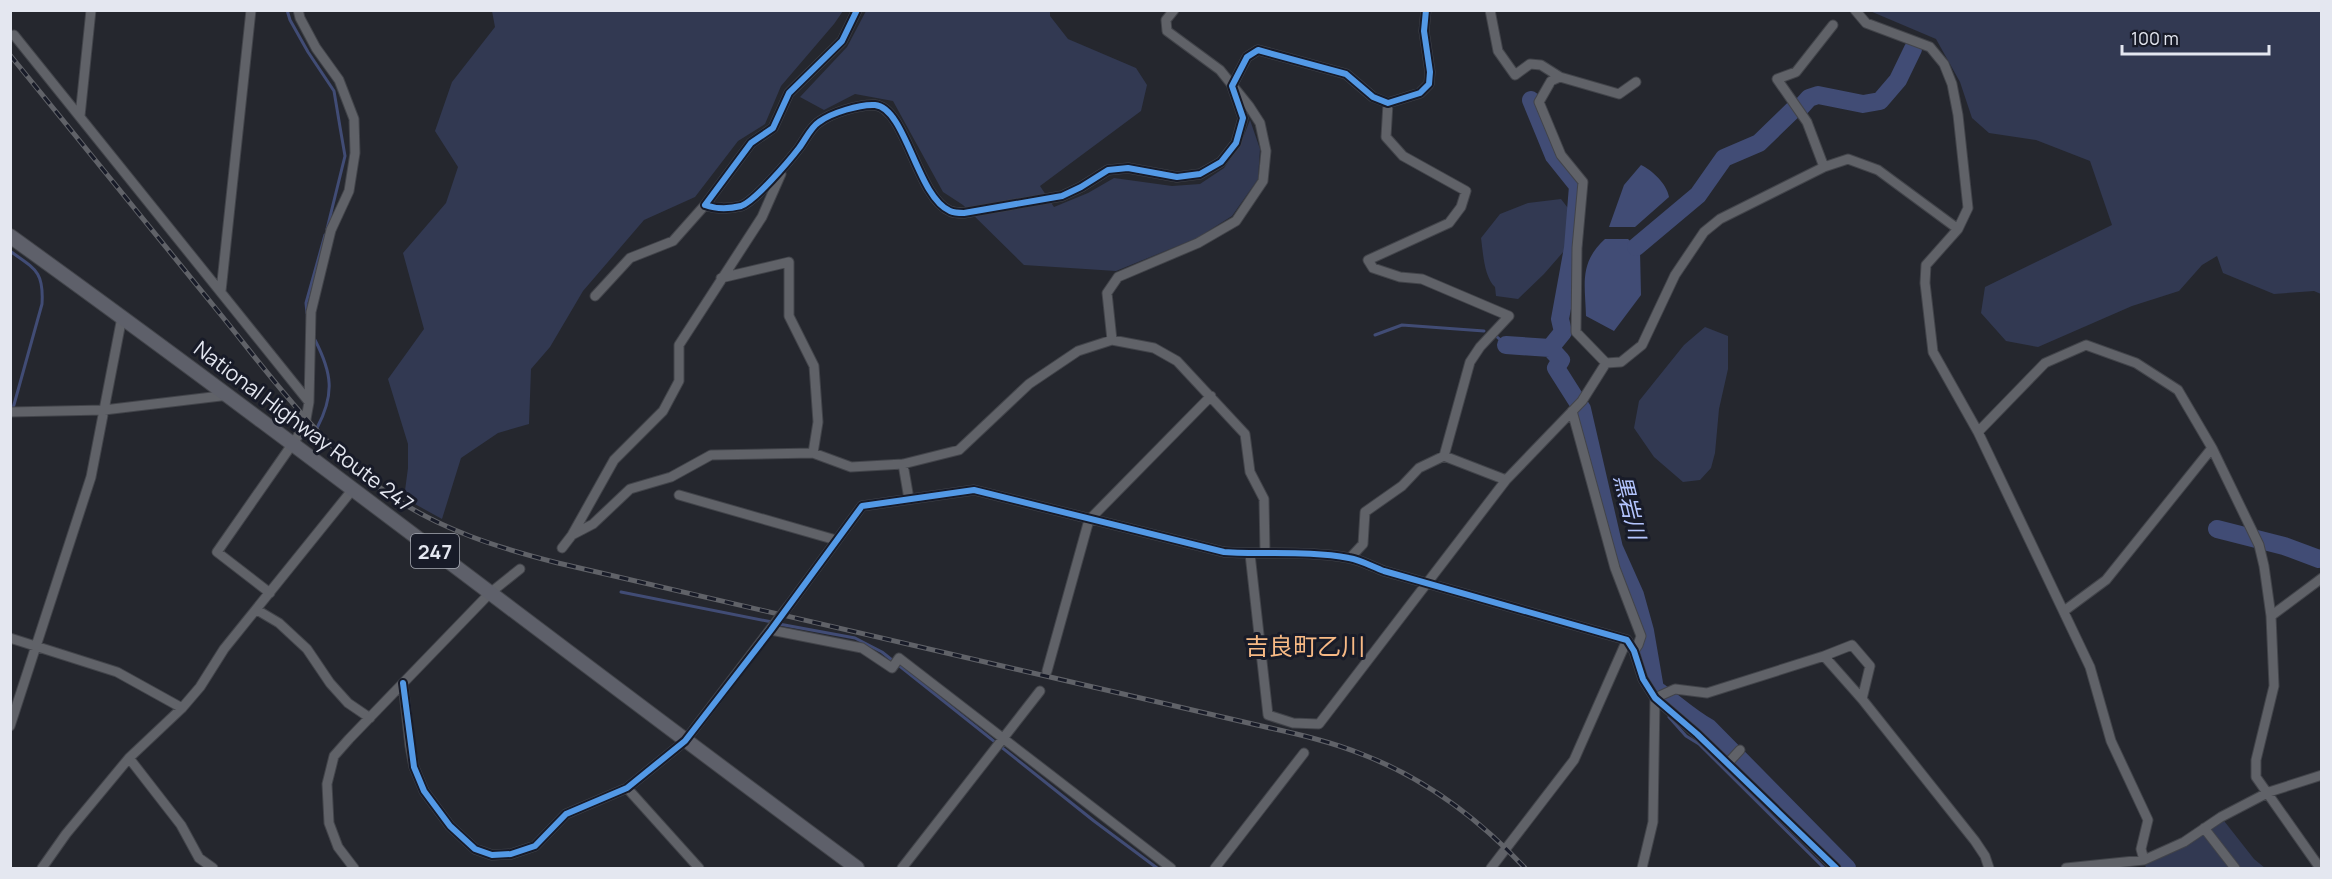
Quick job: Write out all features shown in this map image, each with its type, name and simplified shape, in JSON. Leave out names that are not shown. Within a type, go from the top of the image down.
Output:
[{"type":"highway","name":"National Highway Route 247","points":[[10,236],[229,395],[685,741],[857,868]]},
{"type":"street","points":[[80,116],[92,10]]},
{"type":"street","points":[[221,291],[251,10]]},
{"type":"street","points":[[270,593],[217,552],[292,444],[306,419],[309,402],[311,312],[332,230],[349,191],[355,153],[354,119],[339,80],[316,48],[298,10]]},
{"type":"street","points":[[595,296],[630,258],[673,241],[705,205],[751,143],[773,128],[789,93],[842,41],[857,10]]},
{"type":"street","points":[[1112,340],[1107,293],[1118,277],[1198,243],[1236,221],[1263,181],[1266,151],[1260,123],[1250,106],[1220,70],[1167,31],[1166,20],[1174,10]]},
{"type":"street","points":[[705,205],[717,209],[742,205],[783,169],[818,122],[852,108],[873,105],[884,107],[893,116],[922,175],[937,200],[950,211],[964,213],[1062,196],[1108,170],[1128,168],[1178,177],[1200,174],[1221,162],[1236,143],[1243,118],[1232,86],[1247,57],[1258,50],[1346,74],[1373,97],[1388,103],[1420,93],[1429,84],[1430,72],[1424,31],[1426,10]]},
{"type":"street","points":[[1490,10],[1498,51],[1515,75],[1530,64],[1541,65],[1560,77],[1619,94],[1636,82]]},
{"type":"street","points":[[1855,10],[1866,23],[1930,47],[1944,64],[1952,84],[1958,115],[1968,208],[1958,229],[1926,265],[1933,352],[1978,432],[2090,667],[2111,741],[2148,820],[2141,849],[2144,861]]},
{"type":"street","points":[[1824,167],[1807,122],[1777,79],[1796,72],[1833,25]]},
{"type":"street","points":[[14,35],[309,402]]},
{"type":"street","points":[[1560,77],[1551,81],[1539,102],[1561,155],[1583,182],[1577,248],[1576,332],[1606,363],[1621,362],[1642,345],[1674,275],[1704,232],[1720,219],[1824,167],[1848,159],[1878,170],[1958,229]]},
{"type":"street","points":[[1388,103],[1386,137],[1403,156],[1466,191],[1461,207],[1449,223],[1368,260],[1373,268],[1400,277],[1422,279],[1509,316],[1480,347],[1470,362],[1444,456]]},
{"type":"street","points":[[562,548],[572,535],[614,460],[663,411],[679,381],[679,345],[762,217],[783,169]]},
{"type":"street","points":[[721,278],[789,262],[789,316],[814,366],[818,422],[813,453]]},
{"type":"street","points":[[10,726],[91,477],[122,317]]},
{"type":"street","points":[[572,535],[593,524],[630,489],[671,477],[711,455],[813,453],[851,467],[903,464],[959,450],[1029,384],[1078,351],[1112,340],[1154,348],[1177,361],[1245,434],[1250,472],[1264,499],[1265,552]]},
{"type":"street","points":[[1978,432],[2045,363],[2086,345],[2136,363],[2178,390],[2212,448],[2259,545],[2264,566],[2271,616],[2274,686],[2256,760],[2256,777],[2269,792],[2320,868]]},
{"type":"street","points":[[1250,554],[1268,715],[1293,723],[1319,724],[1506,480],[1582,401],[1606,363]]},
{"type":"street","points":[[16,412],[104,410],[229,395]]},
{"type":"street","points":[[1047,671],[1089,520],[1211,396]]},
{"type":"street","points":[[1573,411],[1615,568],[1641,636],[1634,651]]},
{"type":"street","points":[[2064,612],[2106,580],[2212,448]]},
{"type":"street","points":[[1350,558],[1364,544],[1365,512],[1402,486],[1419,468],[1444,456],[1506,480]]},
{"type":"street","points":[[903,464],[909,499]]},
{"type":"street","points":[[42,868],[66,834],[129,758],[182,708],[200,687],[224,650],[353,489]]},
{"type":"street","points":[[403,683],[414,766],[424,791],[450,826],[475,849],[492,855],[511,854],[535,846],[566,814],[627,788],[685,741],[772,629],[862,506],[974,490],[1224,552],[1250,554],[1265,552],[1350,558],[1427,584],[1627,640],[1634,651],[1643,678],[1655,698],[1728,763],[1836,868]]},
{"type":"street","points":[[679,495],[836,540]]},
{"type":"street","points":[[354,868],[338,847],[329,823],[327,784],[334,756],[490,593],[520,569]]},
{"type":"street","points":[[2271,616],[2322,578]]},
{"type":"street","points":[[257,610],[279,623],[307,649],[330,684],[348,703],[370,718]]},
{"type":"street","points":[[772,629],[862,648],[892,668],[899,658],[1170,868]]},
{"type":"street","points":[[10,638],[117,672],[182,708]]},
{"type":"street","points":[[1491,868],[1574,760],[1627,640]]},
{"type":"street","points":[[1655,698],[1674,690],[1707,693],[1852,645],[1870,666],[1862,699]]},
{"type":"street","points":[[1824,656],[1862,699],[1975,841],[1985,856],[1989,868]]},
{"type":"street","points":[[902,868],[1040,691]]},
{"type":"street","points":[[1642,868],[1653,822],[1655,698]]},
{"type":"street","points":[[1728,763],[1739,750]]},
{"type":"street","points":[[1215,868],[1304,753]]},
{"type":"street","points":[[129,758],[181,825],[199,858],[213,868]]},
{"type":"street","points":[[2066,868],[2132,865],[2144,861],[2184,842],[2221,817],[2269,792],[2322,775]]},
{"type":"street","points":[[627,788],[699,868]]},
{"type":"street","points":[[2204,828],[2235,868]]},
{"type":"shaded area","points":[[492,11],[843,11],[781,86],[765,124],[738,141],[695,197],[644,220],[583,291],[550,347],[531,369],[529,424],[498,433],[461,458],[442,519],[404,498],[408,444],[388,379],[424,329],[403,253],[446,203],[458,167],[435,131],[452,82],[495,27]]},
{"type":"shaded area","points":[[866,11],[1050,11],[1050,16],[1068,39],[1136,68],[1147,85],[1141,111],[1040,186],[1054,207],[1088,193],[1114,178],[1172,186],[1200,184],[1224,168],[1240,145],[1250,120],[1260,149],[1258,179],[1232,216],[1197,238],[1116,271],[1024,265],[963,205],[943,192],[893,101],[855,94],[824,110],[800,97],[847,47]]},
{"type":"shaded area","points":[[1870,11],[2321,11],[2321,294],[2314,291],[2274,294],[2223,273],[2217,256],[2202,265],[2179,291],[2132,306],[2038,347],[2006,341],[1981,313],[1985,287],[2112,225],[2090,161],[2036,140],[1989,133],[1972,118],[1960,82],[1936,39]]},
{"type":"shaded area","points":[[1641,165],[1658,178],[1669,197],[1635,227],[1609,227],[1624,185]]},
{"type":"shaded area","points":[[1561,199],[1574,216],[1571,243],[1518,299],[1496,296],[1495,287],[1486,271],[1481,238],[1500,214],[1528,203]]},
{"type":"shaded area","points":[[1605,239],[1628,239],[1640,250],[1641,295],[1614,331],[1586,316],[1585,274],[1587,265]]},
{"type":"shaded area","points":[[1705,327],[1728,336],[1728,369],[1719,409],[1715,453],[1711,468],[1700,480],[1683,482],[1654,457],[1634,428],[1639,401],[1684,345]]},
{"type":"shaded area","points":[[2221,817],[2254,859],[2265,868],[2146,868],[2144,861]]},
{"type":"waterway","points":[[287,10],[308,52],[334,91],[345,156],[327,229]]},
{"type":"waterway","points":[[1801,107],[1809,98],[1818,95],[1863,104],[1880,101],[1898,80],[1913,49]]},
{"type":"waterway","name":"黒岩川","points":[[1531,100],[1554,156],[1578,186],[1573,248],[1560,319],[1563,332],[1550,348],[1561,360],[1556,368],[1582,409],[1614,548],[1635,595],[1645,631],[1655,689],[1709,728],[1847,868]]},
{"type":"waterway","points":[[1636,247],[1698,195],[1724,158],[1759,143],[1793,110]]},
{"type":"waterway","points":[[307,313],[306,303],[325,235]]},
{"type":"waterway","points":[[10,251],[36,272],[42,293],[42,304],[10,419]]},
{"type":"waterway","points":[[1375,335],[1402,325],[1484,331]]},
{"type":"waterway","points":[[1496,336],[1506,345]]},
{"type":"waterway","points":[[315,340],[325,363],[329,384],[327,405],[317,428]]},
{"type":"waterway","points":[[1506,345],[1550,348]]},
{"type":"waterway","points":[[2217,529],[2322,558]]},
{"type":"waterway","points":[[621,592],[772,622]]},
{"type":"waterway","points":[[779,624],[855,638],[882,652],[1094,821],[1157,868]]},
{"type":"waterway","points":[[1669,717],[1824,868]]},
{"type":"railway","points":[[10,55],[318,432],[365,476],[390,495],[429,518],[492,544],[558,563],[1284,731],[1338,746],[1387,765],[1451,802],[1490,833],[1525,868]]},
{"type":"cycle path","points":[[857,10],[842,41],[789,93],[773,128],[751,143],[705,205],[727,208],[747,203],[780,171],[816,124],[838,112],[869,105],[886,110],[895,121],[929,189],[939,203],[953,212],[964,213],[1062,196],[1108,170],[1128,168],[1177,177],[1200,174],[1221,162],[1236,143],[1243,118],[1232,86],[1247,57],[1258,50],[1346,74],[1373,97],[1388,103],[1420,93],[1429,84],[1430,72],[1424,31],[1426,10]]},
{"type":"cycle path","points":[[403,683],[414,767],[424,791],[450,826],[475,849],[492,855],[511,854],[535,846],[566,814],[627,788],[685,741],[771,630],[862,506],[974,490],[1224,552],[1318,554],[1353,559],[1384,571],[1627,640],[1634,651],[1643,679],[1655,698],[1697,734],[1836,868]]},
{"type":"district","name":"吉良町乙川","points":[[1305,645]]}]
